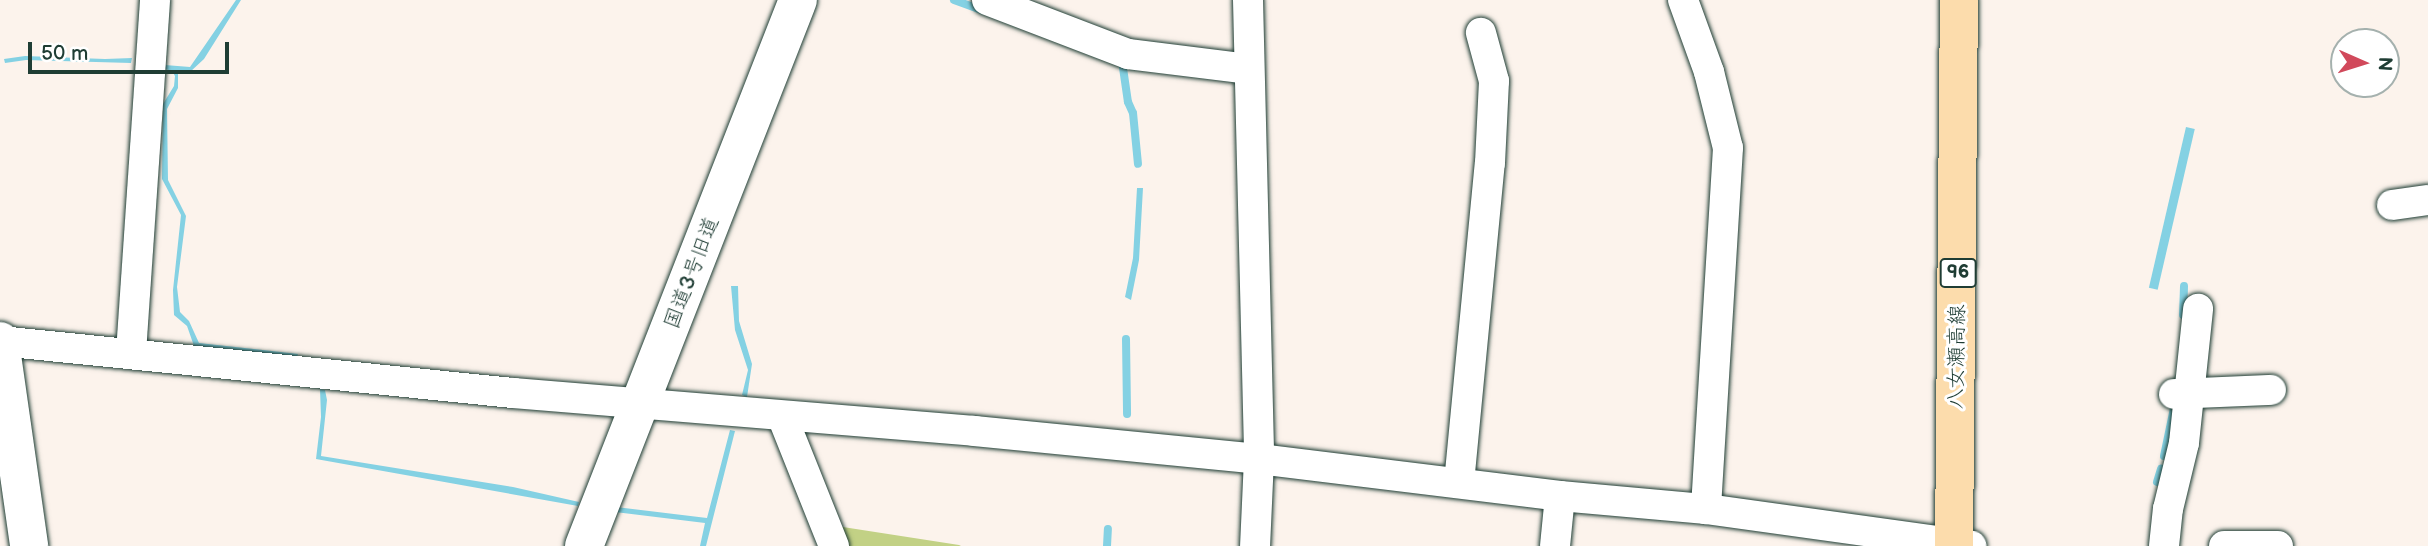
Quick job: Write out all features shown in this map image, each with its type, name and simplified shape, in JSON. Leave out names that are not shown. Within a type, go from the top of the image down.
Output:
[{"type":"main road","name":"八女瀬高線","points":[[1959,0],[1959,544]]},
{"type":"street","points":[[131,353],[155,0]]},
{"type":"street","name":"国道3号旧道","points":[[584,546],[798,0]]},
{"type":"street","points":[[987,0],[1128,54],[1248,69]]},
{"type":"street","points":[[1248,0],[1259,460],[1255,546]]},
{"type":"street","points":[[1683,0],[1709,72],[1728,148],[1706,509]]},
{"type":"street","points":[[1459,483],[1490,163],[1494,81],[1481,33]]},
{"type":"street","points":[[2392,205],[2428,200]]},
{"type":"street","points":[[2164,546],[2168,509],[2184,443],[2183,393],[2198,309]]},
{"type":"street","points":[[29,546],[0,341],[513,393],[987,432],[1259,460],[1560,496],[1706,509],[1959,544]]},
{"type":"street","points":[[2183,393],[2271,390]]},
{"type":"street","points":[[782,416],[834,546]]},
{"type":"street","points":[[1555,546],[1560,496]]},
{"type":"street","points":[[2224,546],[2278,546]]},
{"type":"green space","points":[[830,525],[959,545],[961,546],[839,546]]},
{"type":"water","points":[[236,0],[241,0],[204,59],[190,72],[178,72],[178,88],[167,109],[168,180],[186,216],[177,287],[180,312],[189,321],[199,343],[298,354],[297,357],[194,346],[187,326],[174,315],[173,290],[181,215],[162,179],[163,104],[174,86],[175,76],[172,71],[165,69],[165,65],[190,67]]},
{"type":"water","points":[[25,56],[132,58],[131,63],[26,60],[5,63],[4,59]]},
{"type":"water","points":[[2186,127],[2195,129],[2158,290],[2149,288]]},
{"type":"water","points":[[1137,188],[1143,188],[1139,260],[1131,300],[1125,297],[1133,258]]},
{"type":"water","points":[[731,286],[738,286],[739,321],[752,364],[747,397],[742,395],[748,370],[735,330]]},
{"type":"water","points":[[320,389],[325,390],[327,400],[321,456],[513,487],[579,502],[578,506],[316,459],[321,417]]},
{"type":"water","points":[[730,430],[735,431],[706,546],[700,546],[705,523],[615,512],[616,507],[707,518]]},
{"type":"waterway","points":[[954,0],[982,10]]},
{"type":"waterway","points":[[1122,61],[1128,102],[1133,113],[1138,164]]},
{"type":"waterway","points":[[2183,315],[2184,286]]},
{"type":"waterway","points":[[1126,339],[1127,414]]},
{"type":"waterway","points":[[2164,456],[2174,408]]},
{"type":"waterway","points":[[2157,482],[2161,469]]},
{"type":"waterway","points":[[1107,546],[1108,529]]}]
